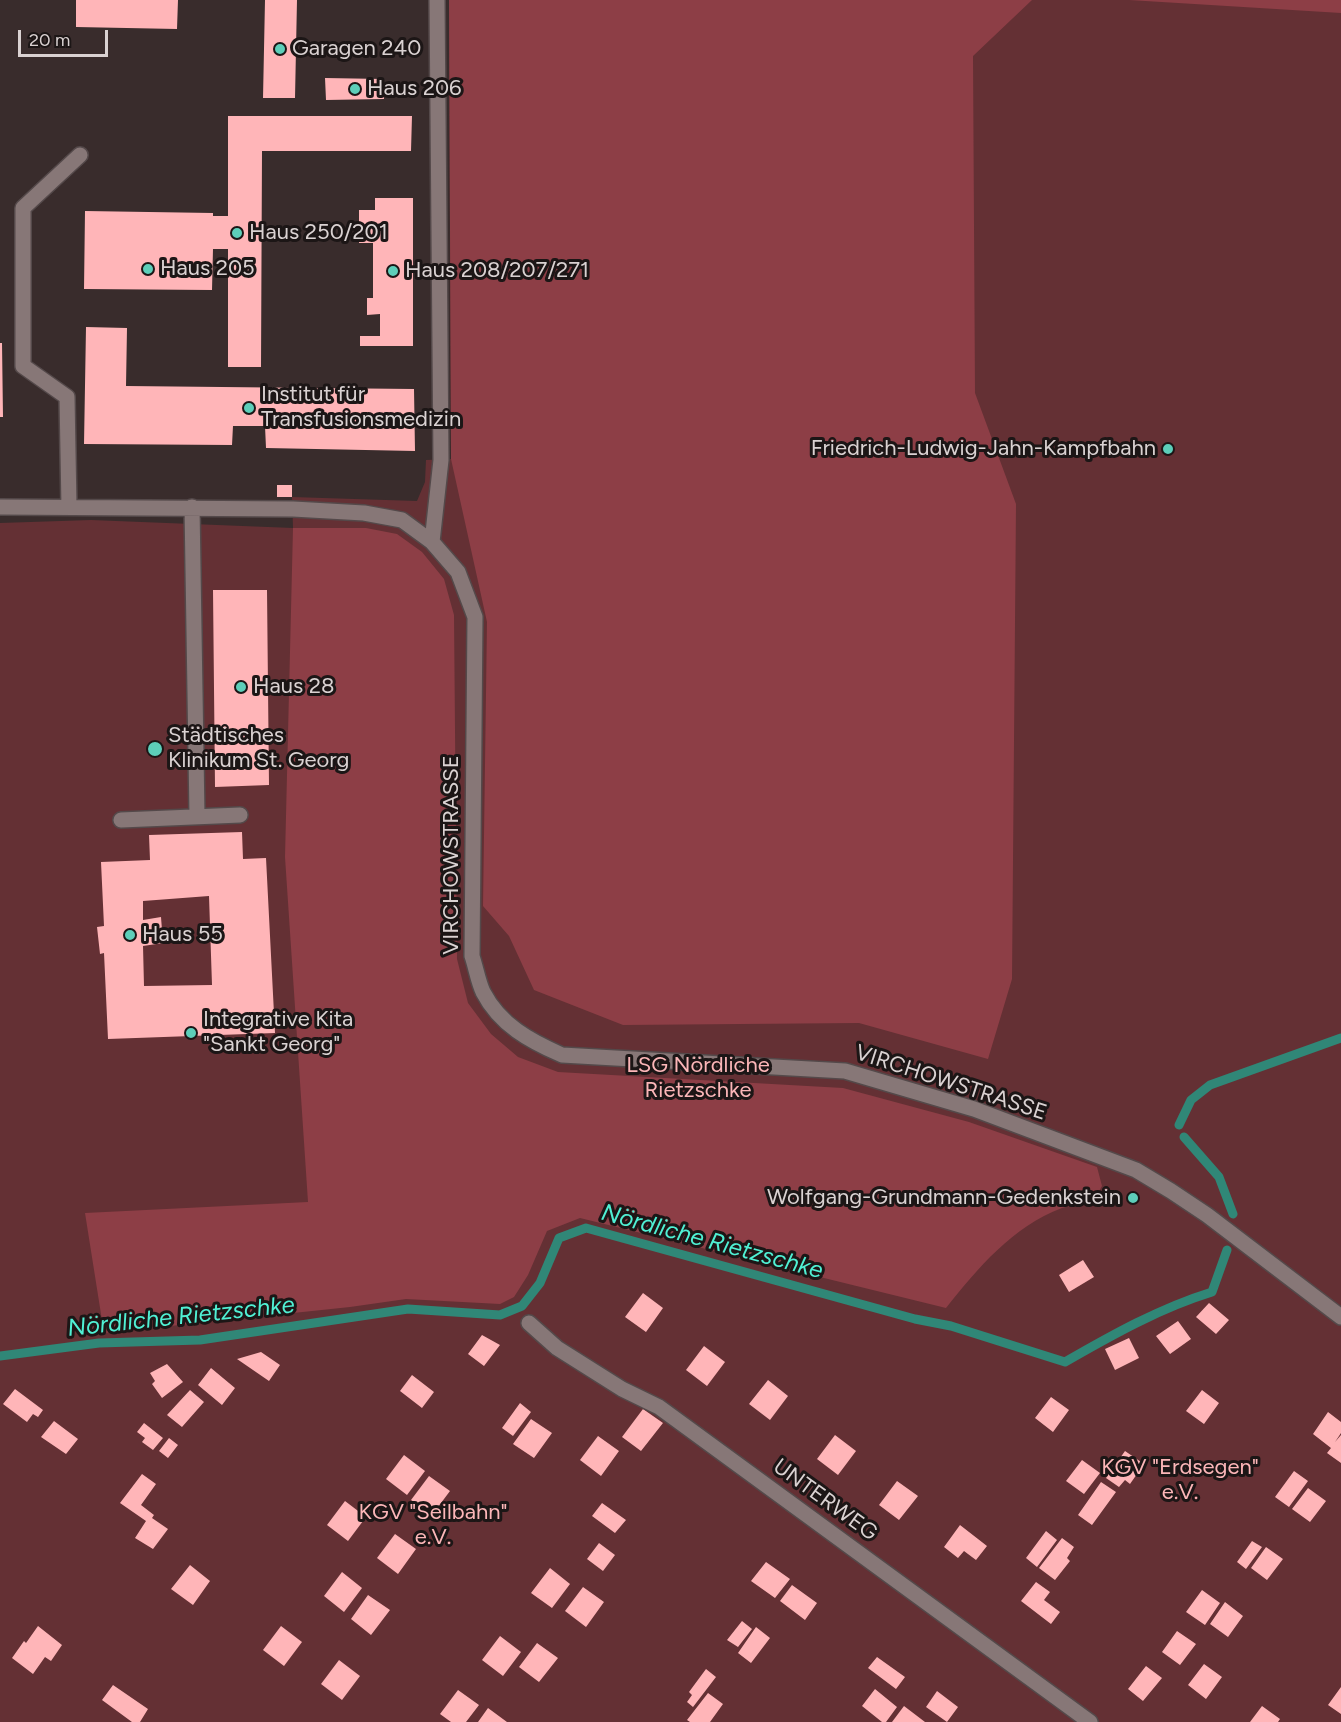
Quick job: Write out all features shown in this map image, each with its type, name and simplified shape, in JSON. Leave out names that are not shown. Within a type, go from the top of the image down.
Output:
[{"type":"street","points":[[432,542],[441,460],[437,0]]},
{"type":"street","points":[[69,507],[67,397],[22,366],[23,208],[80,155]]},
{"type":"street","name":"VIRCHOWSTRASSE","points":[[0,507],[293,509],[364,513],[402,520],[432,542],[458,572],[475,617],[472,957],[483,992],[505,1022],[531,1042],[562,1055],[845,1071],[974,1109],[1136,1170],[1207,1215],[1240,1243],[1341,1317]]},
{"type":"street","points":[[192,507],[197,816]]},
{"type":"street","points":[[121,820],[240,815]]},
{"type":"street","name":"UNTERWEG","points":[[529,1323],[557,1348],[622,1389],[659,1407],[1090,1722]]},
{"type":"green space","name":"LSG Nördliche Rietzschke","points":[[449,0],[1341,0],[1341,1722],[0,1722],[0,523],[91,520],[293,528],[292,497],[417,501],[425,482],[426,460],[451,459]]},
{"type":"shaded area","points":[[449,0],[1032,0],[973,56],[975,393],[1016,504],[1012,979],[988,1059],[859,1023],[623,1025],[534,990],[509,936],[483,906],[487,622],[451,459]]},
{"type":"shaded area","points":[[1129,0],[1341,0],[1341,13]]},
{"type":"shaded area","points":[[293,528],[366,528],[397,534],[422,552],[444,579],[454,615],[457,959],[468,1003],[491,1034],[518,1057],[558,1072],[843,1088],[969,1122],[1097,1167],[1102,1186],[1094,1200],[1062,1208],[1027,1226],[997,1250],[946,1308],[580,1218],[547,1231],[528,1275],[514,1297],[500,1304],[406,1299],[104,1333],[85,1213],[308,1202],[285,857]]},
{"type":"building","points":[[76,0],[178,0],[177,29],[76,27]]},
{"type":"building","name":"Garagen 240","points":[[265,0],[297,0],[295,98],[263,98]]},
{"type":"building","name":"Haus 206","points":[[325,78],[383,79],[384,99],[326,100]]},
{"type":"building","points":[[228,116],[412,116],[411,151],[262,151],[261,367],[228,367],[228,249],[213,249],[212,290],[84,289],[85,211],[213,213],[213,216],[228,216]]},
{"type":"building","name":"Haus 208/207/271","points":[[375,198],[413,198],[413,346],[360,346],[360,336],[380,336],[380,314],[367,315],[367,298],[373,298],[373,243],[359,243],[359,210],[375,210]]},
{"type":"building","name":"Institut für Transfusionsmedizin","points":[[86,327],[127,328],[126,386],[414,389],[415,451],[266,448],[265,426],[233,426],[232,445],[84,444]]},
{"type":"building","points":[[0,343],[2,343],[3,417],[0,417]]},
{"type":"building","points":[[277,485],[292,485],[292,497],[277,497]]},
{"type":"building","name":"Haus 28","points":[[213,590],[267,590],[269,785],[215,787]]},
{"type":"building","name":"Haus 55","points":[[242,832],[243,859],[266,858],[275,1033],[108,1039],[104,953],[100,954],[97,927],[104,926],[101,862],[150,860],[149,835]],"holes":[[[209,896],[212,985],[144,986],[143,946],[163,943],[161,917],[143,920],[143,901]]]},
{"type":"building","points":[[1083,1260],[1094,1277],[1069,1292],[1059,1275]]},
{"type":"building","points":[[643,1293],[663,1308],[646,1332],[625,1317]]},
{"type":"building","points":[[1209,1303],[1229,1320],[1216,1334],[1196,1317]]},
{"type":"building","points":[[1178,1321],[1191,1339],[1170,1354],[1156,1336]]},
{"type":"building","points":[[482,1335],[500,1345],[484,1366],[468,1354]]},
{"type":"building","points":[[1129,1338],[1139,1358],[1115,1370],[1105,1349]]},
{"type":"building","points":[[704,1346],[725,1362],[707,1386],[686,1370]]},
{"type":"building","points":[[261,1352],[280,1365],[269,1381],[237,1359]]},
{"type":"building","points":[[167,1364],[183,1382],[162,1398],[152,1384],[155,1381],[150,1373]]},
{"type":"building","points":[[211,1368],[235,1388],[222,1405],[198,1385]]},
{"type":"building","points":[[412,1375],[434,1392],[422,1408],[400,1391]]},
{"type":"building","points":[[768,1380],[788,1396],[770,1420],[749,1404]]},
{"type":"building","points":[[15,1389],[43,1410],[38,1417],[33,1414],[27,1422],[3,1404]]},
{"type":"building","points":[[190,1390],[204,1402],[182,1427],[167,1415]]},
{"type":"building","points":[[1202,1390],[1219,1403],[1204,1424],[1186,1411]]},
{"type":"building","points":[[1051,1397],[1069,1410],[1053,1432],[1035,1418]]},
{"type":"building","points":[[520,1403],[531,1412],[513,1436],[502,1428]]},
{"type":"building","points":[[643,1409],[663,1423],[641,1451],[622,1437]]},
{"type":"building","points":[[1328,1412],[1341,1422],[1341,1433],[1335,1442],[1341,1435],[1341,1463],[1327,1453],[1331,1448],[1313,1434]]},
{"type":"building","points":[[531,1419],[552,1433],[534,1458],[513,1444]]},
{"type":"building","points":[[54,1421],[78,1439],[66,1454],[41,1437]]},
{"type":"building","points":[[144,1423],[163,1438],[153,1450],[142,1442],[145,1438],[137,1432]]},
{"type":"building","points":[[835,1435],[856,1451],[838,1475],[817,1459]]},
{"type":"building","points":[[598,1436],[619,1451],[601,1476],[580,1460]]},
{"type":"building","points":[[169,1438],[178,1445],[168,1458],[159,1451]]},
{"type":"building","points":[[1125,1451],[1144,1464],[1130,1484],[1125,1480],[1119,1487],[1106,1478]]},
{"type":"building","points":[[404,1455],[425,1471],[407,1495],[386,1479]]},
{"type":"building","points":[[1082,1460],[1100,1473],[1084,1494],[1066,1481]]},
{"type":"building","points":[[1294,1471],[1308,1481],[1289,1507],[1275,1497]]},
{"type":"building","points":[[142,1474],[156,1484],[141,1505],[154,1515],[152,1518],[168,1529],[153,1549],[135,1538],[146,1521],[120,1503]]},
{"type":"building","points":[[429,1476],[450,1491],[432,1515],[411,1500]]},
{"type":"building","points":[[897,1481],[918,1496],[899,1520],[879,1505]]},
{"type":"building","points":[[1101,1482],[1116,1492],[1092,1525],[1078,1515]]},
{"type":"building","points":[[1308,1488],[1326,1501],[1310,1522],[1292,1509]]},
{"type":"building","points":[[345,1501],[366,1517],[348,1541],[327,1525]]},
{"type":"building","points":[[602,1503],[626,1520],[615,1533],[592,1516]]},
{"type":"building","points":[[960,1525],[987,1546],[976,1560],[964,1551],[958,1558],[944,1547]]},
{"type":"building","points":[[1046,1531],[1057,1540],[1037,1567],[1026,1558]]},
{"type":"building","points":[[395,1534],[416,1549],[398,1574],[377,1558]]},
{"type":"building","points":[[1062,1538],[1074,1547],[1067,1558],[1070,1561],[1055,1580],[1039,1568]]},
{"type":"building","points":[[1252,1541],[1262,1547],[1246,1569],[1237,1562]]},
{"type":"building","points":[[599,1543],[615,1555],[603,1571],[587,1559]]},
{"type":"building","points":[[1266,1547],[1283,1559],[1267,1580],[1251,1568]]},
{"type":"building","points":[[766,1562],[790,1579],[775,1598],[751,1581]]},
{"type":"building","points":[[190,1565],[210,1581],[193,1605],[171,1589]]},
{"type":"building","points":[[550,1568],[570,1584],[552,1608],[531,1593]]},
{"type":"building","points":[[342,1572],[362,1588],[344,1612],[324,1596]]},
{"type":"building","points":[[1036,1582],[1050,1592],[1044,1600],[1060,1612],[1051,1624],[1021,1601]]},
{"type":"building","points":[[792,1585],[817,1603],[805,1620],[780,1601]]},
{"type":"building","points":[[583,1587],[604,1602],[586,1627],[565,1611]]},
{"type":"building","points":[[1202,1590],[1220,1603],[1205,1625],[1186,1612]]},
{"type":"building","points":[[368,1595],[390,1610],[371,1635],[351,1619]]},
{"type":"building","points":[[1225,1602],[1243,1616],[1228,1637],[1210,1624]]},
{"type":"building","points":[[742,1621],[752,1629],[738,1647],[727,1640]]},
{"type":"building","points":[[38,1626],[62,1645],[51,1661],[45,1657],[33,1674],[12,1658]]},
{"type":"building","points":[[281,1626],[302,1642],[284,1666],[263,1650]]},
{"type":"building","points":[[756,1627],[770,1638],[751,1663],[738,1653]]},
{"type":"building","points":[[1177,1631],[1196,1644],[1180,1665],[1162,1652]]},
{"type":"building","points":[[500,1636],[521,1652],[503,1676],[482,1660]]},
{"type":"building","points":[[537,1643],[558,1658],[539,1682],[519,1667]]},
{"type":"building","points":[[877,1657],[905,1677],[896,1689],[868,1668]]},
{"type":"building","points":[[339,1660],[360,1676],[342,1700],[321,1684]]},
{"type":"building","points":[[1204,1664],[1222,1677],[1206,1699],[1188,1685]]},
{"type":"building","points":[[1146,1666],[1162,1678],[1143,1701],[1128,1689]]},
{"type":"building","points":[[706,1669],[716,1677],[693,1707],[687,1702],[692,1695],[689,1692]]},
{"type":"building","points":[[113,1685],[148,1709],[140,1722],[132,1722],[102,1700]]},
{"type":"building","points":[[1341,1687],[1341,1714],[1328,1705]]},
{"type":"building","points":[[875,1689],[897,1707],[886,1722],[882,1722],[862,1706]]},
{"type":"building","points":[[458,1690],[479,1705],[466,1722],[451,1722],[440,1714]]},
{"type":"building","points":[[937,1691],[958,1707],[947,1722],[926,1707]]},
{"type":"building","points":[[708,1693],[723,1704],[710,1722],[687,1720]]},
{"type":"building","points":[[904,1706],[925,1722],[892,1722]]},
{"type":"building","points":[[1262,1706],[1280,1719],[1278,1722],[1250,1722]]},
{"type":"building","points":[[488,1708],[507,1722],[478,1722]]},
{"type":"waterway","name":"Nördliche Rietzschke","points":[[1179,1125],[1191,1100],[1210,1085],[1341,1038]]},
{"type":"waterway","name":"Nördliche Rietzschke","points":[[1184,1137],[1219,1177],[1233,1214]]},
{"type":"waterway","name":"Nördliche Rietzschke","points":[[0,1356],[99,1343],[200,1340],[408,1309],[500,1315],[522,1306],[540,1283],[559,1238],[586,1228],[915,1319],[951,1326],[1065,1362],[1155,1314],[1212,1292],[1227,1250]]},
{"type":"place","name":"Garagen 240","points":[[280,49]]},
{"type":"place","name":"Haus 206","points":[[355,89]]},
{"type":"place","name":"Haus 250/201","points":[[237,233]]},
{"type":"place","name":"Haus 205","points":[[148,269]]},
{"type":"place","name":"Haus 208/207/271","points":[[393,271]]},
{"type":"place","name":"Institut für Transfusionsmedizin","points":[[249,408]]},
{"type":"place","name":"Friedrich-Ludwig-Jahn-Kampfbahn","points":[[1168,449]]},
{"type":"place","name":"Haus 28","points":[[241,687]]},
{"type":"place","name":"Städtisches Klinikum St. Georg","points":[[155,749]]},
{"type":"place","name":"Haus 55","points":[[130,935]]},
{"type":"place","name":"Integrative Kita \"Sankt Georg\"","points":[[191,1033]]},
{"type":"place","name":"Wolfgang-Grundmann-Gedenkstein","points":[[1133,1198]]},
{"type":"park label","name":"KGV \"Erdsegen\" e.V.","points":[[1180,1480]]},
{"type":"park label","name":"KGV \"Seilbahn\" e.V.","points":[[433,1526]]}]
